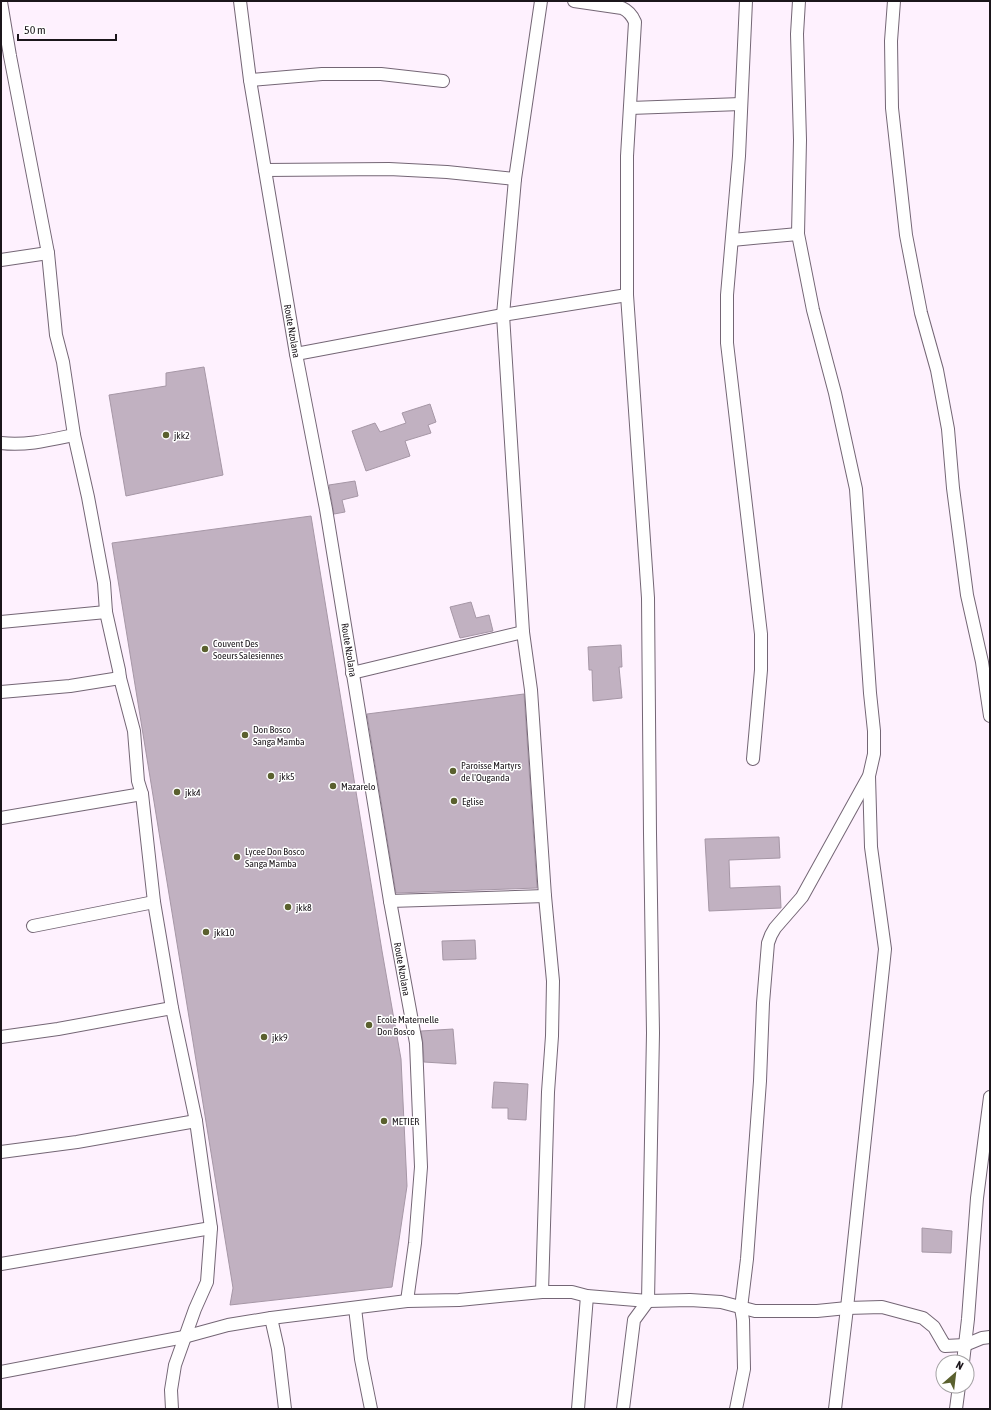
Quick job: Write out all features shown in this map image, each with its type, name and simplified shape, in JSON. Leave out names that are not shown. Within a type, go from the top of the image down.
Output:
[{"type":"street","name":"Route Nzolana","points":[[240,1],[250,80],[296,354],[326,509],[390,901],[416,1042],[421,1167],[415,1243],[406,1301]]},
{"type":"street","points":[[541,1],[516,179],[503,315],[523,632],[531,690],[545,896],[553,981],[542,1292]]},
{"type":"street","points":[[574,1],[622,4],[632,15],[635,22],[627,156],[627,294],[648,598],[653,1033],[648,1301],[634,1320],[623,1409]]},
{"type":"street","points":[[746,1],[739,156],[727,295],[728,343],[761,634],[761,670],[753,759]]},
{"type":"street","points":[[799,1],[797,34],[800,140],[798,234],[813,310],[835,393],[856,489],[874,731],[874,754],[869,776],[871,847],[885,948],[835,1409]]},
{"type":"street","points":[[894,1],[891,41],[892,108],[906,235],[921,313],[937,370],[948,429],[953,488],[966,595],[982,662],[990,716]]},
{"type":"street","points":[[1,2],[48,253],[56,335],[63,362],[74,435],[88,497],[103,576],[106,612],[120,678],[134,731],[138,781],[142,794],[154,902],[172,1008],[196,1121],[211,1228],[207,1282],[184,1337],[175,1365],[171,1390],[172,1409]]},
{"type":"street","points":[[250,80],[329,74],[381,74],[443,81]]},
{"type":"street","points":[[630,108],[741,104]]},
{"type":"street","points":[[265,170],[389,169],[447,172],[516,179]]},
{"type":"street","points":[[732,240],[798,234]]},
{"type":"street","points":[[1,260],[48,253]]},
{"type":"street","points":[[296,354],[503,315],[627,294]]},
{"type":"street","points":[[1,443],[23,444],[74,435]]},
{"type":"street","points":[[1,622],[106,612]]},
{"type":"street","points":[[352,673],[523,632]]},
{"type":"street","points":[[1,692],[70,686],[120,678]]},
{"type":"street","points":[[736,1409],[744,1369],[743,1320],[741,1308],[747,1259],[768,943],[775,928],[802,897],[869,776]]},
{"type":"street","points":[[1,818],[142,794]]},
{"type":"street","points":[[390,901],[545,896]]},
{"type":"street","points":[[33,926],[154,902]]},
{"type":"street","points":[[1,1037],[58,1029],[172,1008]]},
{"type":"street","points":[[963,1354],[977,1198],[990,1097]]},
{"type":"street","points":[[1,1152],[77,1142],[196,1121]]},
{"type":"street","points":[[1,1264],[211,1228]]},
{"type":"street","points":[[1,1372],[184,1337],[228,1325],[271,1318],[406,1301],[459,1300],[542,1292],[572,1292],[587,1296],[648,1301],[690,1300],[721,1302],[755,1311],[817,1311],[882,1307],[923,1318],[934,1327],[945,1346],[965,1345],[982,1338],[990,1337]]},
{"type":"street","points":[[578,1409],[587,1296]]},
{"type":"street","points":[[355,1308],[361,1359],[371,1409]]},
{"type":"street","points":[[271,1318],[278,1349],[285,1409]]},
{"type":"street","points":[[956,1409],[958,1394]]},
{"type":"building","name":"jkk2","points":[[204,367],[223,475],[126,496],[109,395],[166,386],[166,373]]},
{"type":"building","points":[[430,404],[436,422],[428,425],[431,433],[405,441],[410,456],[366,471],[352,431],[375,423],[380,432],[406,423],[402,413]]},
{"type":"building","points":[[355,481],[358,496],[342,500],[345,512],[334,514],[329,485]]},
{"type":"building","name":"Don Bosco Sanga Mamba","points":[[311,516],[401,1059],[407,1186],[392,1287],[230,1305],[233,1288],[112,543]]},
{"type":"building","points":[[471,602],[476,618],[489,615],[493,631],[460,638],[450,607]]},
{"type":"building","points":[[621,645],[622,667],[619,667],[622,698],[593,701],[592,670],[589,670],[588,647]]},
{"type":"building","name":"Paroisse Martyrs de l'Ouganda","points":[[524,694],[537,888],[396,893],[367,714]]},
{"type":"building","points":[[779,837],[780,858],[729,860],[730,888],[780,886],[781,908],[709,911],[705,839]]},
{"type":"building","points":[[475,940],[476,959],[443,960],[442,941]]},
{"type":"building","points":[[453,1029],[456,1064],[424,1062],[421,1031]]},
{"type":"building","points":[[494,1082],[528,1084],[526,1120],[508,1119],[508,1108],[492,1108]]},
{"type":"building","points":[[922,1228],[952,1231],[951,1253],[922,1252]]},
{"type":"place","name":"jkk2","points":[[166,435]]},
{"type":"place","name":"Couvent Des Soeurs Salesiennes","points":[[205,649]]},
{"type":"place","name":"Don Bosco Sanga Mamba","points":[[245,735]]},
{"type":"place","name":"Paroisse Martyrs de l'Ouganda","points":[[453,771]]},
{"type":"place","name":"jkk5","points":[[271,776]]},
{"type":"place","name":"Mazarelo","points":[[333,786]]},
{"type":"place","name":"jkk4","points":[[177,792]]},
{"type":"place","name":"Eglise","points":[[454,801]]},
{"type":"place","name":"Lycee Don Bosco Sanga Mamba","points":[[237,857]]},
{"type":"place","name":"jkk8","points":[[288,907]]},
{"type":"place","name":"jkk10","points":[[206,932]]},
{"type":"place","name":"Ecole Maternelle Don Bosco","points":[[369,1025]]},
{"type":"place","name":"jkk9","points":[[264,1037]]},
{"type":"place","name":"METIER","points":[[384,1121]]}]
